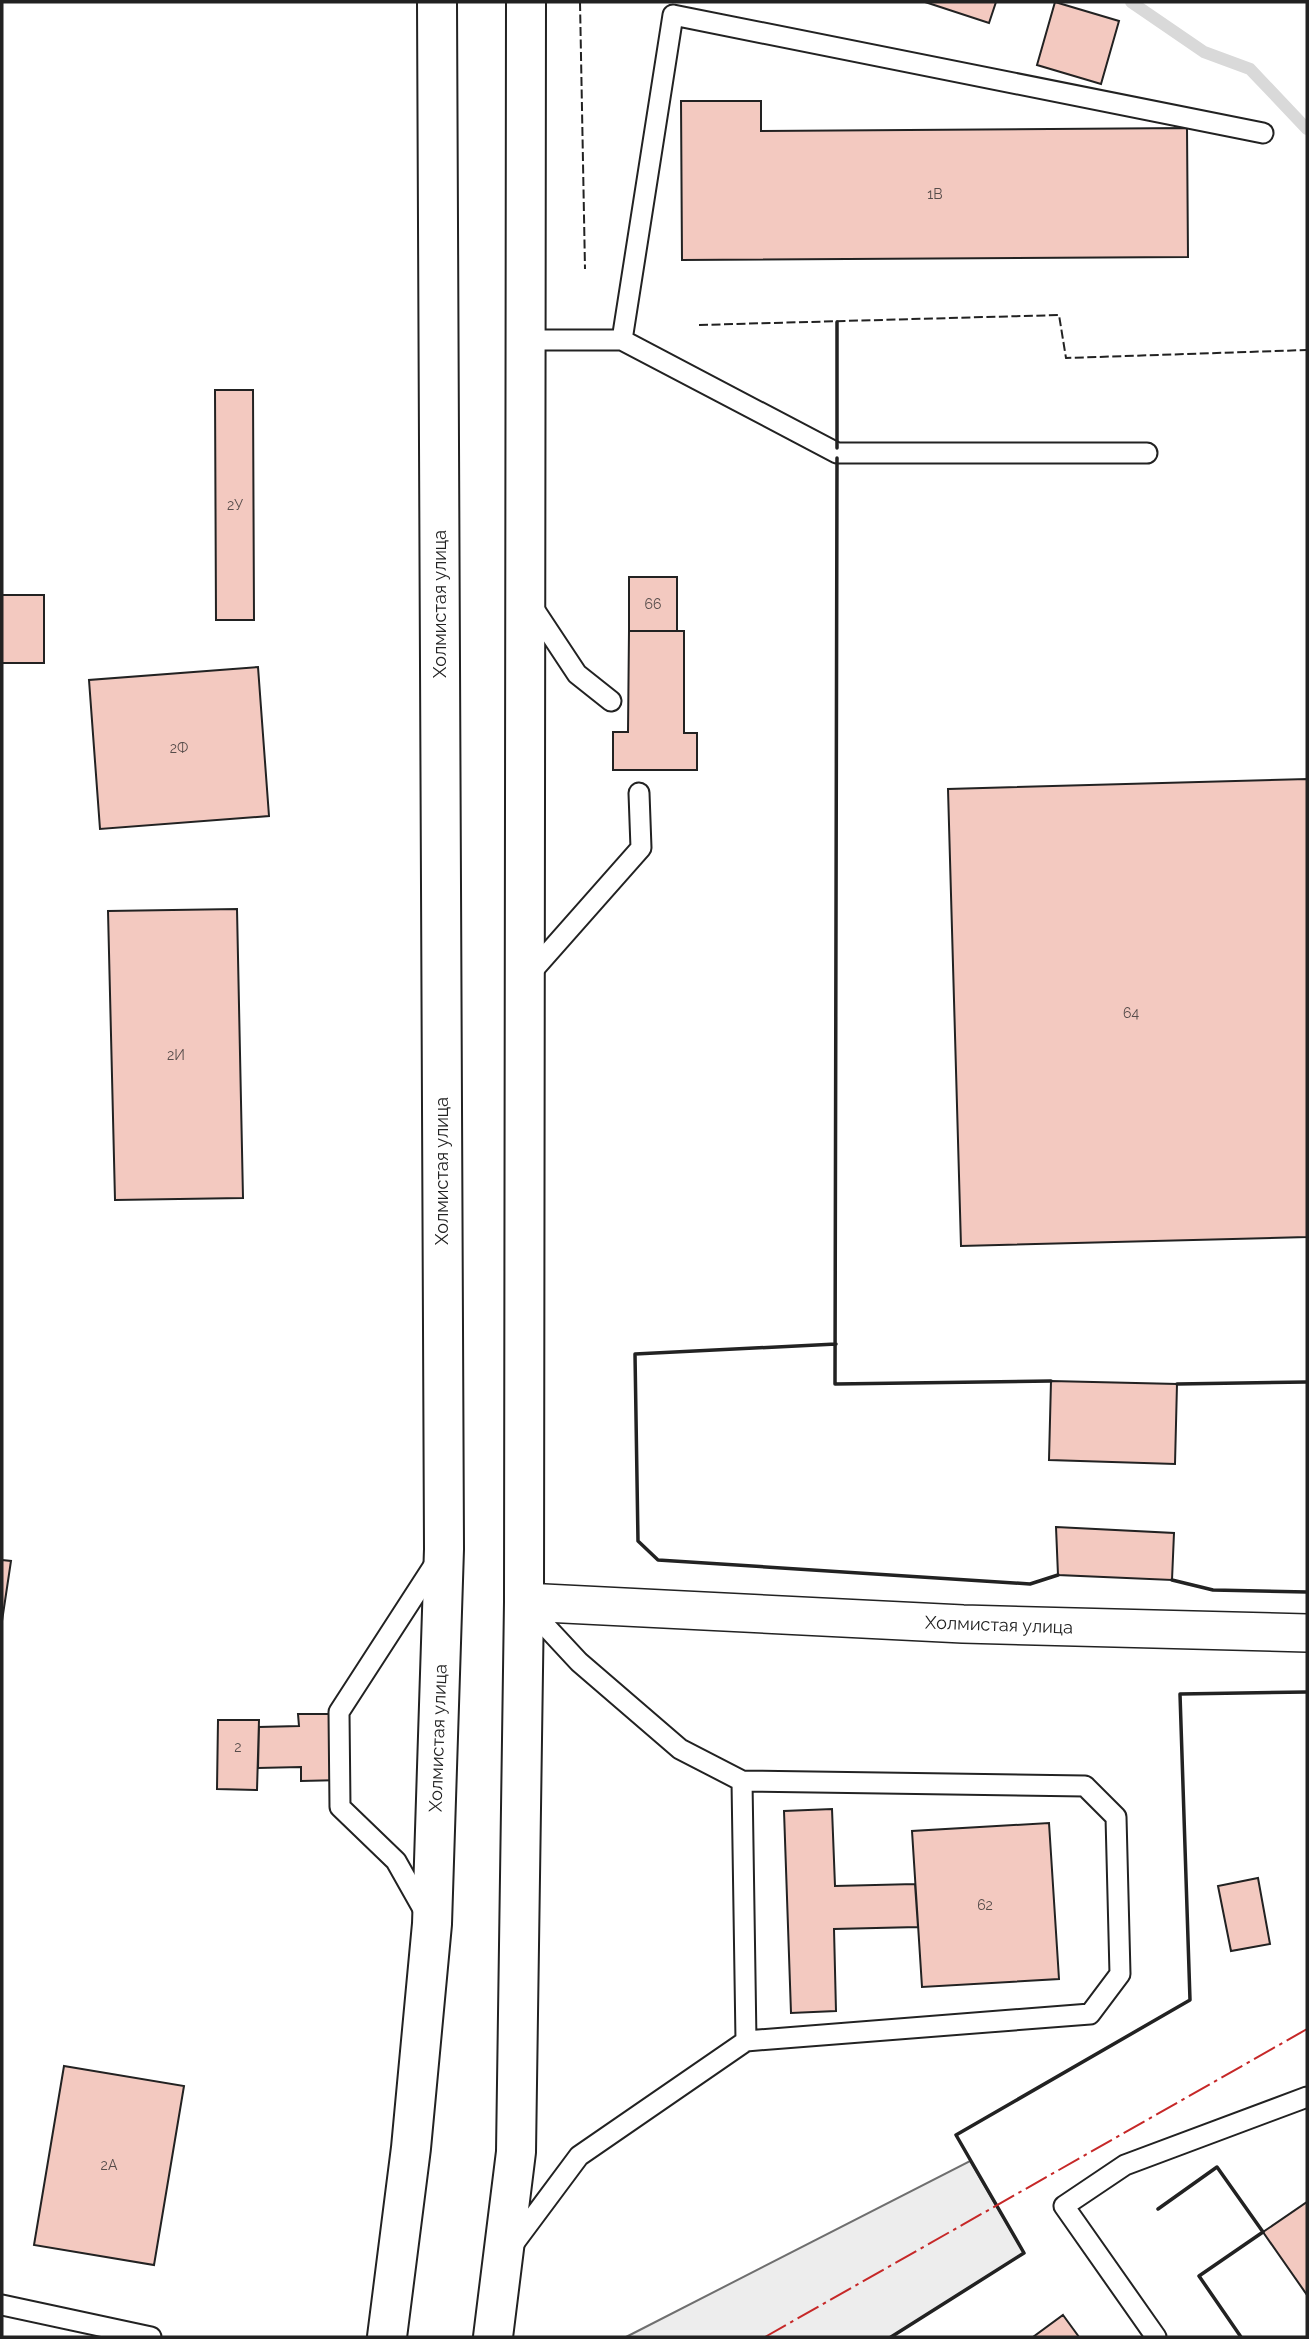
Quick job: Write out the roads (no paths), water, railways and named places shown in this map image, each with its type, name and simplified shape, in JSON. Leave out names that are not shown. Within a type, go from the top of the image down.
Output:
[{"type":"highway","name":"Холмистая улица","points":[[387,2337],[411,2148],[432,1924],[444,1549],[437,2]]},
{"type":"highway","points":[[493,2337],[516,2152],[524,1602],[526,2]]},
{"type":"street","name":"Холмистая улица","points":[[524,1602],[963,1624],[1307,1633]]},
{"type":"lane","points":[[622,340],[673,15],[1263,133]]},
{"type":"lane","points":[[526,340],[622,340],[837,453],[1147,453]]},
{"type":"lane","points":[[525,596],[578,674],[611,701]]},
{"type":"lane","points":[[524,980],[641,848],[639,793]]},
{"type":"lane","points":[[432,1924],[396,1861],[340,1807],[339,1712],[444,1549]]},
{"type":"lane","points":[[503,2258],[579,2155],[746,2041],[1090,2014],[1120,1974],[1116,1817],[1085,1786],[742,1781],[680,1749],[579,1662],[524,1602]]},
{"type":"lane","points":[[742,1781],[746,2041]]},
{"type":"lane","points":[[1156,2337],[1064,2206],[1125,2165],[1307,2096]]},
{"type":"lane","points":[[2,2305],[151,2337]]},
{"type":"waterway","points":[[1131,2],[1204,52],[1250,69],[1307,129]]}]
